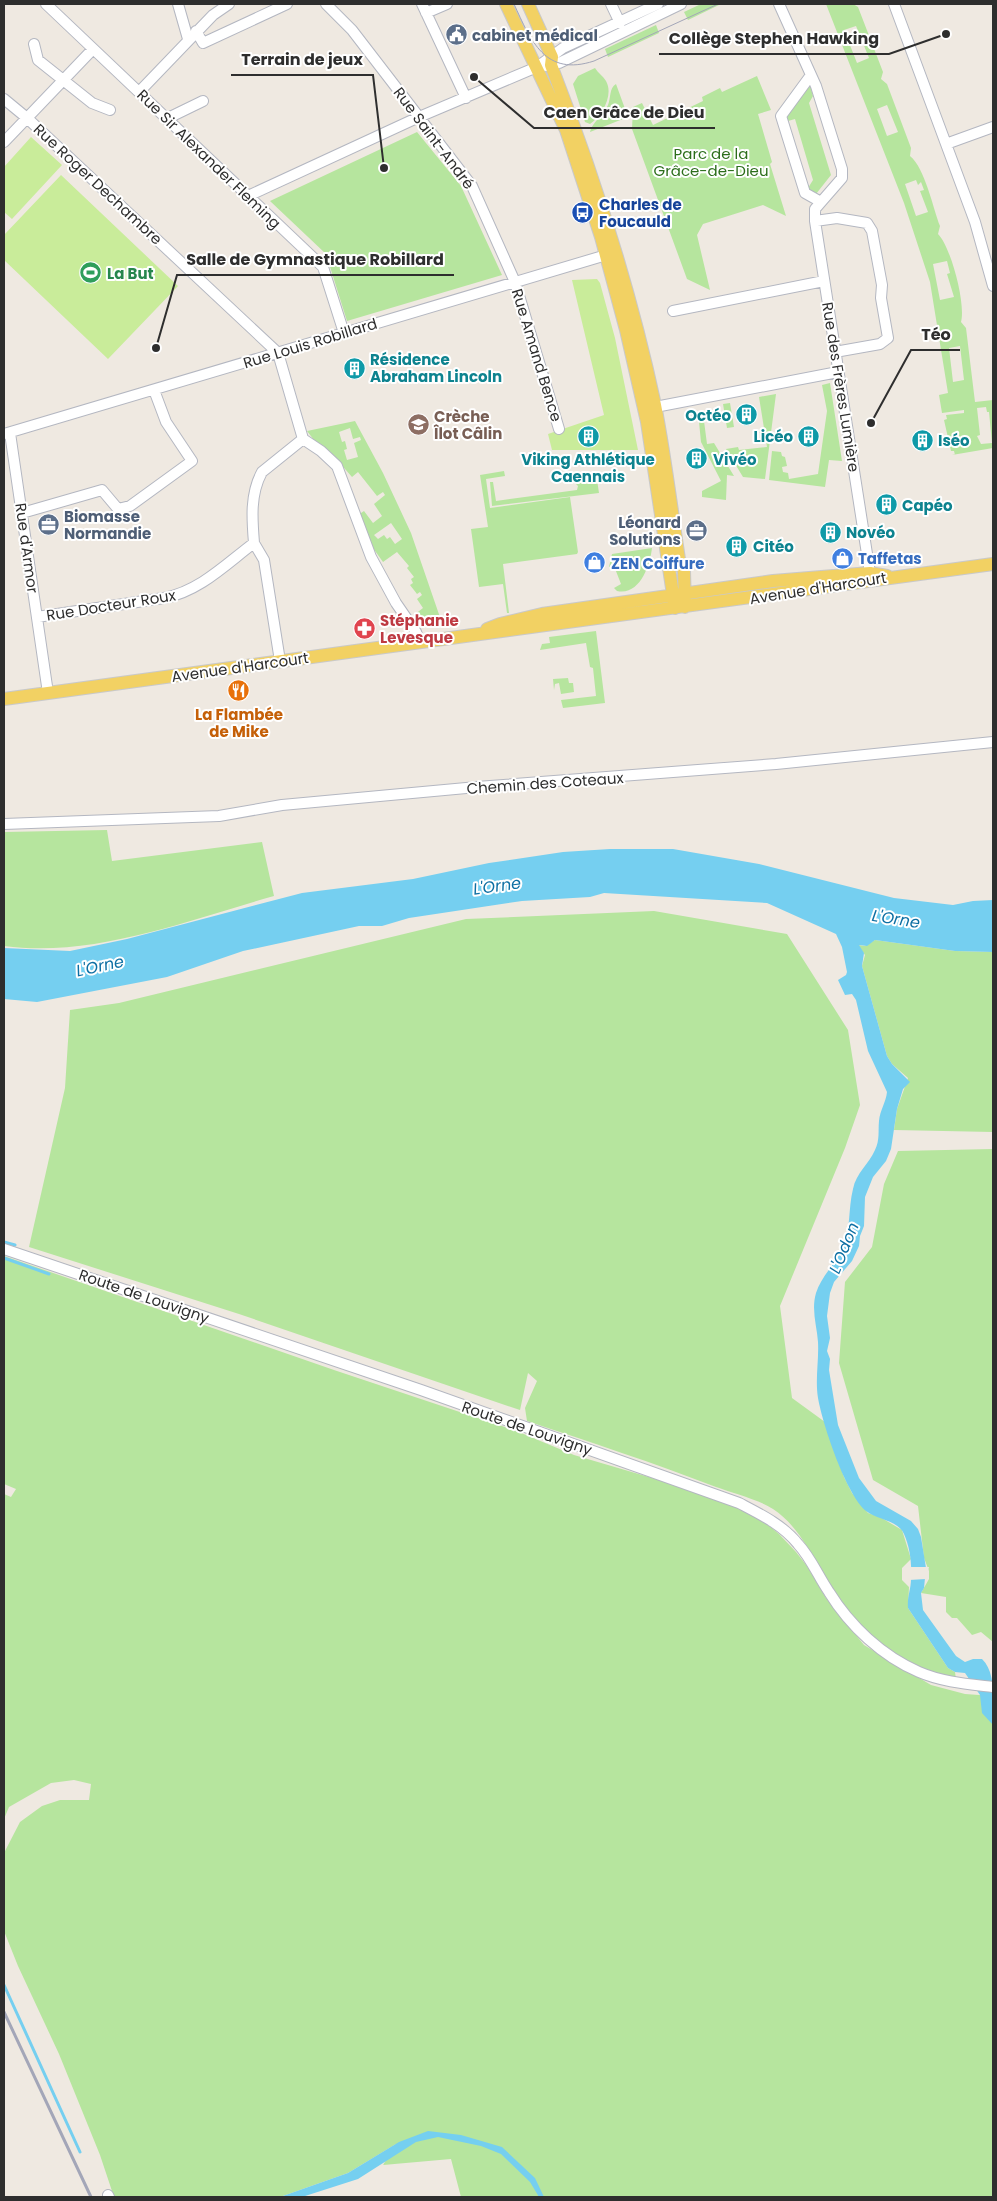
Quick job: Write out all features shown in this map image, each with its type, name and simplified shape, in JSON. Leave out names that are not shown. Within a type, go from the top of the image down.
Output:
[{"type":"main road","points":[[506,4],[566,130],[636,322],[667,516],[678,559],[684,571],[679,601]]},
{"type":"main road","points":[[528,4],[552,61],[581,141],[611,253]]},
{"type":"main road","points":[[894,577],[993,564]]},
{"type":"main road","name":"Avenue d'Harcourt","points":[[679,601],[773,581],[870,573],[894,577]]},
{"type":"main road","name":"Avenue d'Harcourt","points":[[4,699],[420,642],[477,633],[500,624],[532,616],[884,580],[894,577]]},
{"type":"street","name":"Rue Sir Alexander Fleming","points":[[46,4],[323,267],[344,333]]},
{"type":"street","points":[[178,4],[192,35],[203,43],[287,4]]},
{"type":"street","name":"Rue Saint-André","points":[[326,4],[352,30],[472,186],[515,282]]},
{"type":"street","points":[[447,4],[424,8],[466,98]]},
{"type":"street","points":[[611,4],[620,23]]},
{"type":"street","points":[[552,61],[563,48],[658,4]]},
{"type":"street","points":[[248,196],[419,117],[552,61],[665,7],[682,4]]},
{"type":"street","name":"Rue des Frères Lumière","points":[[779,4],[811,75],[842,168],[842,178],[815,209],[815,221],[870,573]]},
{"type":"street","points":[[894,4],[975,222],[993,286]]},
{"type":"street","points":[[139,92],[192,35],[224,5]]},
{"type":"street","points":[[34,44],[38,60],[92,103],[110,110]]},
{"type":"street","points":[[4,142],[93,49]]},
{"type":"street","points":[[811,75],[781,116],[805,193],[822,202]]},
{"type":"street","name":"Rue Roger Dechambre","points":[[4,99],[27,118],[278,352]]},
{"type":"street","points":[[166,118],[203,101]]},
{"type":"street","points":[[946,144],[993,127]]},
{"type":"street","points":[[815,221],[837,218],[867,223],[872,231],[882,285],[880,298],[888,338],[880,344],[835,352]]},
{"type":"street","name":"Rue Louis Robillard","points":[[7,433],[611,253]]},
{"type":"street","points":[[673,311],[824,281]]},
{"type":"street","name":"Rue Amand Bence","points":[[515,282],[559,429]]},
{"type":"street","points":[[278,352],[303,438],[337,466],[371,557],[396,603],[416,632],[420,642]]},
{"type":"street","points":[[649,408],[838,372]]},
{"type":"street","points":[[22,513],[102,490],[118,510],[130,506],[192,460],[166,422],[154,390]]},
{"type":"street","name":"Rue d'Armor","points":[[7,433],[22,513],[48,693]]},
{"type":"street","points":[[280,661],[264,560],[254,543],[252,506],[262,472],[303,438]]},
{"type":"street","name":"Rue Docteur Roux","points":[[37,617],[164,598],[184,593],[200,584],[254,543]]},
{"type":"street","name":"Chemin des Coteaux","points":[[4,824],[219,816],[282,806],[477,787],[776,764],[993,742]]},
{"type":"street","name":"Route de Louvigny","points":[[4,1249],[421,1390],[739,1503],[783,1528],[797,1542],[829,1593],[870,1642],[919,1672],[946,1680],[993,1688]]},
{"type":"green space","points":[[701,4],[721,4],[688,20],[684,12]]},
{"type":"green space","points":[[826,4],[853,4],[858,7],[883,72],[881,79],[887,84],[911,148],[910,156],[920,169],[928,189],[940,226],[938,234],[948,251],[956,276],[961,302],[961,322],[966,328],[975,402],[993,400],[993,448],[955,455],[954,451],[951,451],[944,420],[947,419],[946,415],[964,413],[964,410],[942,413],[939,395],[948,393],[930,282],[904,203]],"holes":[[[856,26],[869,58],[857,63],[844,30]],[[887,105],[898,132],[887,136],[877,109]],[[916,180],[918,185],[921,182],[924,190],[920,191],[928,212],[916,216],[905,184]],[[947,261],[950,273],[947,274],[954,297],[940,300],[933,264]],[[960,346],[964,380],[953,382],[949,348]],[[986,407],[987,412],[989,412],[992,443],[981,444],[977,436],[980,435],[977,408]]]},
{"type":"green space","points":[[656,25],[659,33],[608,57],[605,49]]},
{"type":"green space","points":[[595,68],[606,81],[609,92],[606,105],[599,116],[590,124],[585,122],[573,84],[578,76]]},
{"type":"green space","name":"Parc de la Grâce-de-Dieu","points":[[757,76],[771,110],[758,114],[772,162],[770,164],[786,216],[763,205],[703,224],[697,235],[710,290],[687,279],[632,129],[633,107],[642,103],[653,125],[703,101],[702,97],[720,88],[722,92]]},
{"type":"green space","points":[[616,84],[628,117],[590,132],[593,125],[606,109],[611,91]]},
{"type":"green space","points":[[810,85],[813,96],[809,103],[831,175],[816,194],[808,188],[813,180],[795,119],[788,121],[786,116]]},
{"type":"green space","points":[[417,132],[461,186],[502,275],[347,321],[326,254],[270,201]]},
{"type":"green space","points":[[31,137],[62,165],[12,219],[4,212],[4,167]]},
{"type":"green space","name":"La But","points":[[61,175],[178,286],[108,359],[4,260],[4,235]]},
{"type":"green space","points":[[597,279],[600,283],[615,338],[638,450],[552,450],[548,434],[604,415],[572,280]]},
{"type":"green space","points":[[830,383],[842,461],[829,460],[825,487],[769,480],[772,451],[781,452],[782,456],[785,457],[787,466],[782,467],[783,472],[788,473],[789,479],[818,474],[827,411],[822,385]]},
{"type":"green space","points":[[776,394],[765,479],[743,477],[726,449],[738,447],[739,450],[767,447],[759,397]]},
{"type":"green space","points":[[730,403],[734,427],[727,428],[723,404]]},
{"type":"green space","points":[[355,421],[383,473],[411,533],[443,626],[434,627],[426,625],[420,622],[414,615],[423,608],[417,599],[422,595],[420,592],[417,594],[410,585],[413,583],[411,579],[414,577],[407,568],[409,566],[397,552],[383,562],[373,548],[358,515],[364,511],[373,523],[382,516],[374,504],[385,495],[383,492],[377,496],[358,472],[352,477],[331,453],[314,440],[307,431]],"holes":[[[350,428],[353,439],[360,437],[361,440],[354,443],[358,457],[347,460],[344,450],[347,449],[345,441],[342,442],[339,432]],[[391,523],[402,539],[395,544],[390,537],[387,539],[384,535],[378,539],[374,535]]]},
{"type":"green space","points":[[704,421],[707,444],[714,443],[734,476],[727,475],[726,500],[702,497],[702,491],[721,481],[701,442],[699,422]]},
{"type":"green space","points":[[504,471],[505,476],[486,479],[490,508],[570,497],[578,552],[577,554],[503,564],[509,613],[507,613],[503,584],[479,587],[471,529],[488,527],[480,475]]},
{"type":"green space","points":[[596,473],[599,493],[492,506],[490,482],[493,482],[496,501],[577,490],[578,486],[575,475]]},
{"type":"green space","points":[[652,548],[649,563],[638,584],[632,589],[617,591],[614,588],[621,584],[614,566],[609,567],[612,554]]},
{"type":"green space","points":[[596,631],[605,703],[563,708],[561,700],[596,696],[593,668],[590,667],[586,643],[540,650],[542,644],[550,643],[549,637]]},
{"type":"green space","points":[[568,678],[569,683],[573,683],[574,692],[561,694],[559,683],[555,684],[554,690],[553,679]]},
{"type":"green space","points":[[107,830],[112,861],[262,842],[274,896],[175,926],[106,942],[72,947],[4,946],[4,832]]},
{"type":"green space","points":[[654,911],[787,934],[848,1030],[860,1105],[845,1148],[780,1306],[792,1398],[825,1422],[844,1477],[852,1493],[868,1513],[880,1517],[902,1530],[911,1559],[902,1568],[902,1580],[909,1587],[908,1608],[948,1668],[955,1672],[956,1679],[914,1665],[878,1642],[862,1627],[835,1593],[796,1530],[773,1509],[754,1500],[646,1461],[527,1421],[525,1408],[537,1381],[528,1373],[520,1410],[239,1314],[29,1247],[65,1088],[70,1010],[119,1003],[466,919]]},
{"type":"green space","points":[[875,940],[955,951],[993,952],[993,1132],[894,1130],[897,1109],[908,1078],[892,1064],[887,1056],[862,966],[865,955],[858,945],[865,946]]},
{"type":"green space","points":[[993,1149],[993,1642],[981,1632],[972,1635],[957,1618],[952,1618],[946,1612],[946,1597],[921,1593],[929,1579],[929,1571],[924,1558],[918,1506],[873,1480],[839,1363],[845,1282],[872,1247],[884,1184],[898,1151]]},
{"type":"green space","points":[[4,1256],[514,1430],[574,1455],[693,1490],[755,1514],[779,1534],[796,1552],[807,1566],[826,1598],[864,1645],[931,1685],[965,1694],[993,1696],[993,2197],[461,2197],[451,2159],[383,2165],[396,2144],[348,2173],[280,2197],[114,2197],[100,2155],[59,2054],[18,1966],[4,1931],[4,1853],[20,1822],[42,1806],[60,1800],[89,1800],[91,1784],[74,1780],[51,1783],[9,1807],[4,1819],[4,1494],[11,1497],[16,1489],[4,1484]]},
{"type":"water","points":[[610,849],[673,849],[759,864],[894,898],[953,905],[993,900],[993,952],[955,951],[875,940],[867,946],[859,945],[864,953],[862,966],[887,1056],[892,1064],[910,1082],[903,1089],[897,1109],[891,1149],[886,1161],[873,1177],[865,1197],[864,1226],[859,1246],[852,1261],[834,1282],[830,1293],[827,1316],[830,1338],[827,1351],[830,1359],[829,1370],[838,1425],[859,1478],[876,1501],[911,1521],[918,1529],[926,1568],[924,1588],[921,1593],[923,1610],[956,1656],[965,1662],[973,1659],[982,1659],[987,1665],[993,1690],[993,1725],[982,1713],[980,1695],[965,1673],[955,1672],[948,1668],[908,1608],[911,1567],[909,1550],[904,1534],[897,1526],[866,1511],[858,1502],[836,1459],[818,1398],[818,1342],[814,1312],[816,1293],[821,1281],[836,1260],[846,1241],[851,1196],[860,1173],[877,1146],[880,1117],[887,1092],[868,1051],[856,1000],[852,994],[845,995],[838,980],[846,975],[847,972],[842,947],[836,934],[767,903],[604,893],[590,897],[522,901],[409,918],[382,926],[359,926],[243,951],[167,977],[37,1002],[4,999],[4,948],[70,951],[127,939],[302,893],[413,879],[489,863],[563,852]]},
{"type":"water","points":[[428,2131],[461,2135],[502,2147],[535,2178],[544,2197],[539,2197],[530,2182],[501,2154],[481,2146],[438,2137],[416,2142],[358,2179],[302,2197],[280,2197],[348,2173],[399,2142]]},
{"type":"pier","points":[[908,1567],[929,1567],[926,1579],[909,1580]]},
{"type":"waterway","points":[[4,1242],[15,1245]]},
{"type":"waterway","points":[[4,1258],[49,1274]]},
{"type":"waterway","points":[[4,1985],[80,2152]]},
{"type":"tram line","points":[[514,4],[527,31],[542,52],[552,60],[563,64],[577,65],[594,61],[718,4]]},
{"type":"railway","points":[[4,2012],[91,2197]]},
{"type":"place","name":"Collège Stephen Hawking","points":[[946,34]]},
{"type":"place","name":"cabinet médical","points":[[456,35]]},
{"type":"place","name":"Caen Grâce de Dieu","points":[[474,77]]},
{"type":"place","name":"Terrain de jeux","points":[[384,168]]},
{"type":"place","name":"Charles de Foucauld","points":[[583,213]]},
{"type":"place","name":"La But","points":[[91,273]]},
{"type":"place","name":"Salle de Gymnastique Robillard","points":[[156,348]]},
{"type":"place","name":"Résidence Abraham Lincoln","points":[[354,368]]},
{"type":"place","name":"Octéo","points":[[747,415]]},
{"type":"place","name":"Téo","points":[[871,423]]},
{"type":"place","name":"Crèche Îlot Câlin","points":[[418,425]]},
{"type":"place","name":"Viking Athlétique Caennais","points":[[588,436]]},
{"type":"place","name":"Licéo","points":[[809,436]]},
{"type":"place","name":"Iséo","points":[[922,440]]},
{"type":"place","name":"Vivéo","points":[[697,459]]},
{"type":"place","name":"Capéo","points":[[886,505]]},
{"type":"place","name":"Biomasse Normandie","points":[[48,525]]},
{"type":"place","name":"Léonard Solutions","points":[[697,531]]},
{"type":"place","name":"Novéo","points":[[830,532]]},
{"type":"place","name":"Citéo","points":[[737,546]]},
{"type":"place","name":"Taffetas","points":[[842,558]]},
{"type":"place","name":"ZEN Coiffure","points":[[595,563]]},
{"type":"place","name":"Stéphanie Levesque","points":[[364,629]]},
{"type":"place","name":"La Flambée de Mike","points":[[239,691]]},
{"type":"water label","name":"L'Orne","points":[[497,886]]},
{"type":"water label","name":"L'Orne","points":[[896,919]]},
{"type":"water label","name":"L'Orne","points":[[100,966]]},
{"type":"water label","name":"L'Odon","points":[[844,1248]]}]
